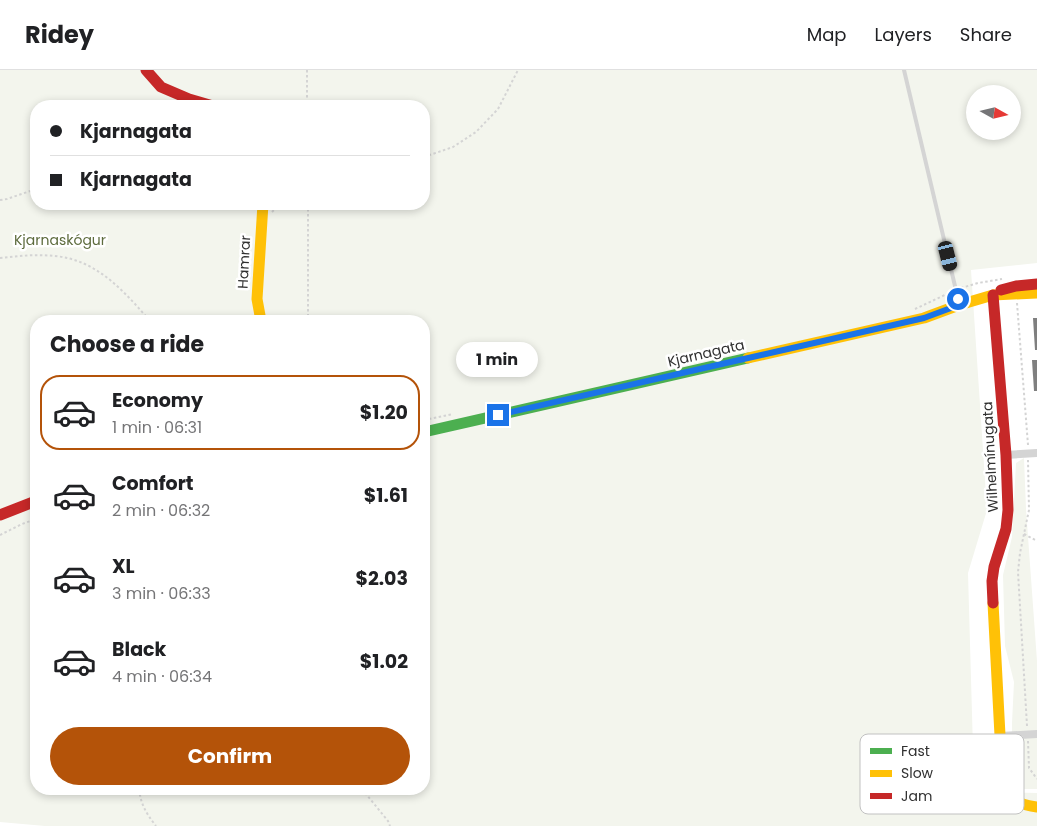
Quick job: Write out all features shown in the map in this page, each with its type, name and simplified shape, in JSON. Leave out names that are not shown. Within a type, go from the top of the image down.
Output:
[{"type":"street","points":[[146,70],[161,87],[192,100]]},
{"type":"street","name":"Hamrar","points":[[259,315],[257,299],[263,210]]},
{"type":"street","name":"Kjarnagata","points":[[993,295],[999,291],[1016,286],[1037,284]]},
{"type":"street","name":"Kjarnagata","points":[[430,431],[924,318],[993,295],[1037,293]]},
{"type":"street","name":"Wilhelmínugata","points":[[993,295],[1006,455],[1008,510],[1008,521],[994,567],[992,581],[1001,734]]},
{"type":"street","points":[[1006,455],[1037,453]]},
{"type":"street","points":[[0,516],[30,504]]},
{"type":"street","points":[[1024,734],[1037,734]]},
{"type":"street","name":"Wilhelmínugata","points":[[1024,804],[1037,807]]},
{"type":"lane","points":[[904,70],[959,305]]},
{"type":"path","points":[[307,70],[307,100]]},
{"type":"path","points":[[430,155],[453,147],[476,132],[498,109],[518,70]]},
{"type":"path","points":[[0,200],[30,190]]},
{"type":"path","points":[[308,210],[308,315]]},
{"type":"path","points":[[0,258],[54,256],[77,260],[108,277],[145,315]]},
{"type":"path","points":[[914,310],[956,290],[978,283],[1007,278]]},
{"type":"path","points":[[1017,294],[1028,453],[1029,510],[1018,572],[1029,768],[1037,779]]},
{"type":"path","points":[[430,419],[460,413]]},
{"type":"path","points":[[0,535],[30,521]]},
{"type":"path","points":[[1024,534],[1037,541]]},
{"type":"path","points":[[140,795],[146,813],[156,826]]},
{"type":"path","points":[[367,795],[390,826]]},
{"type":"green space","name":"Kjarnaskógur","points":[[0,70],[1037,70],[1037,263],[971,270],[987,510],[968,573],[973,734],[860,734],[860,814],[1024,814],[1024,793],[1037,793],[1037,826],[45,826],[0,822]]},
{"type":"green space","points":[[1024,458],[1037,661],[1037,789],[1024,789],[1024,734],[1012,734],[1014,682],[1005,646],[1003,575],[1012,537],[1016,463]]},
{"type":"building","points":[[1033,318],[1037,318],[1037,350],[1035,350]]},
{"type":"building","points":[[1032,360],[1037,360],[1037,391],[1034,391]]},
{"type":"traffic: fast","points":[[430,431],[748,358]]},
{"type":"traffic: slow","points":[[260,315],[257,299],[263,210]]},
{"type":"traffic: slow","points":[[748,358],[924,318],[993,295],[1037,293]]},
{"type":"traffic: slow","points":[[993,603],[1000,734]]},
{"type":"traffic: slow","points":[[1024,805],[1037,807]]},
{"type":"traffic: jam","points":[[146,70],[161,87],[192,100]]},
{"type":"traffic: jam","points":[[1001,290],[1037,284]]},
{"type":"traffic: jam","points":[[993,295],[1006,455],[1008,510],[1006,529],[994,567],[992,581],[993,603]]},
{"type":"traffic: jam","points":[[0,515],[30,503]]},
{"type":"route","points":[[498,415],[924,318],[959,305],[958,299]]}]
